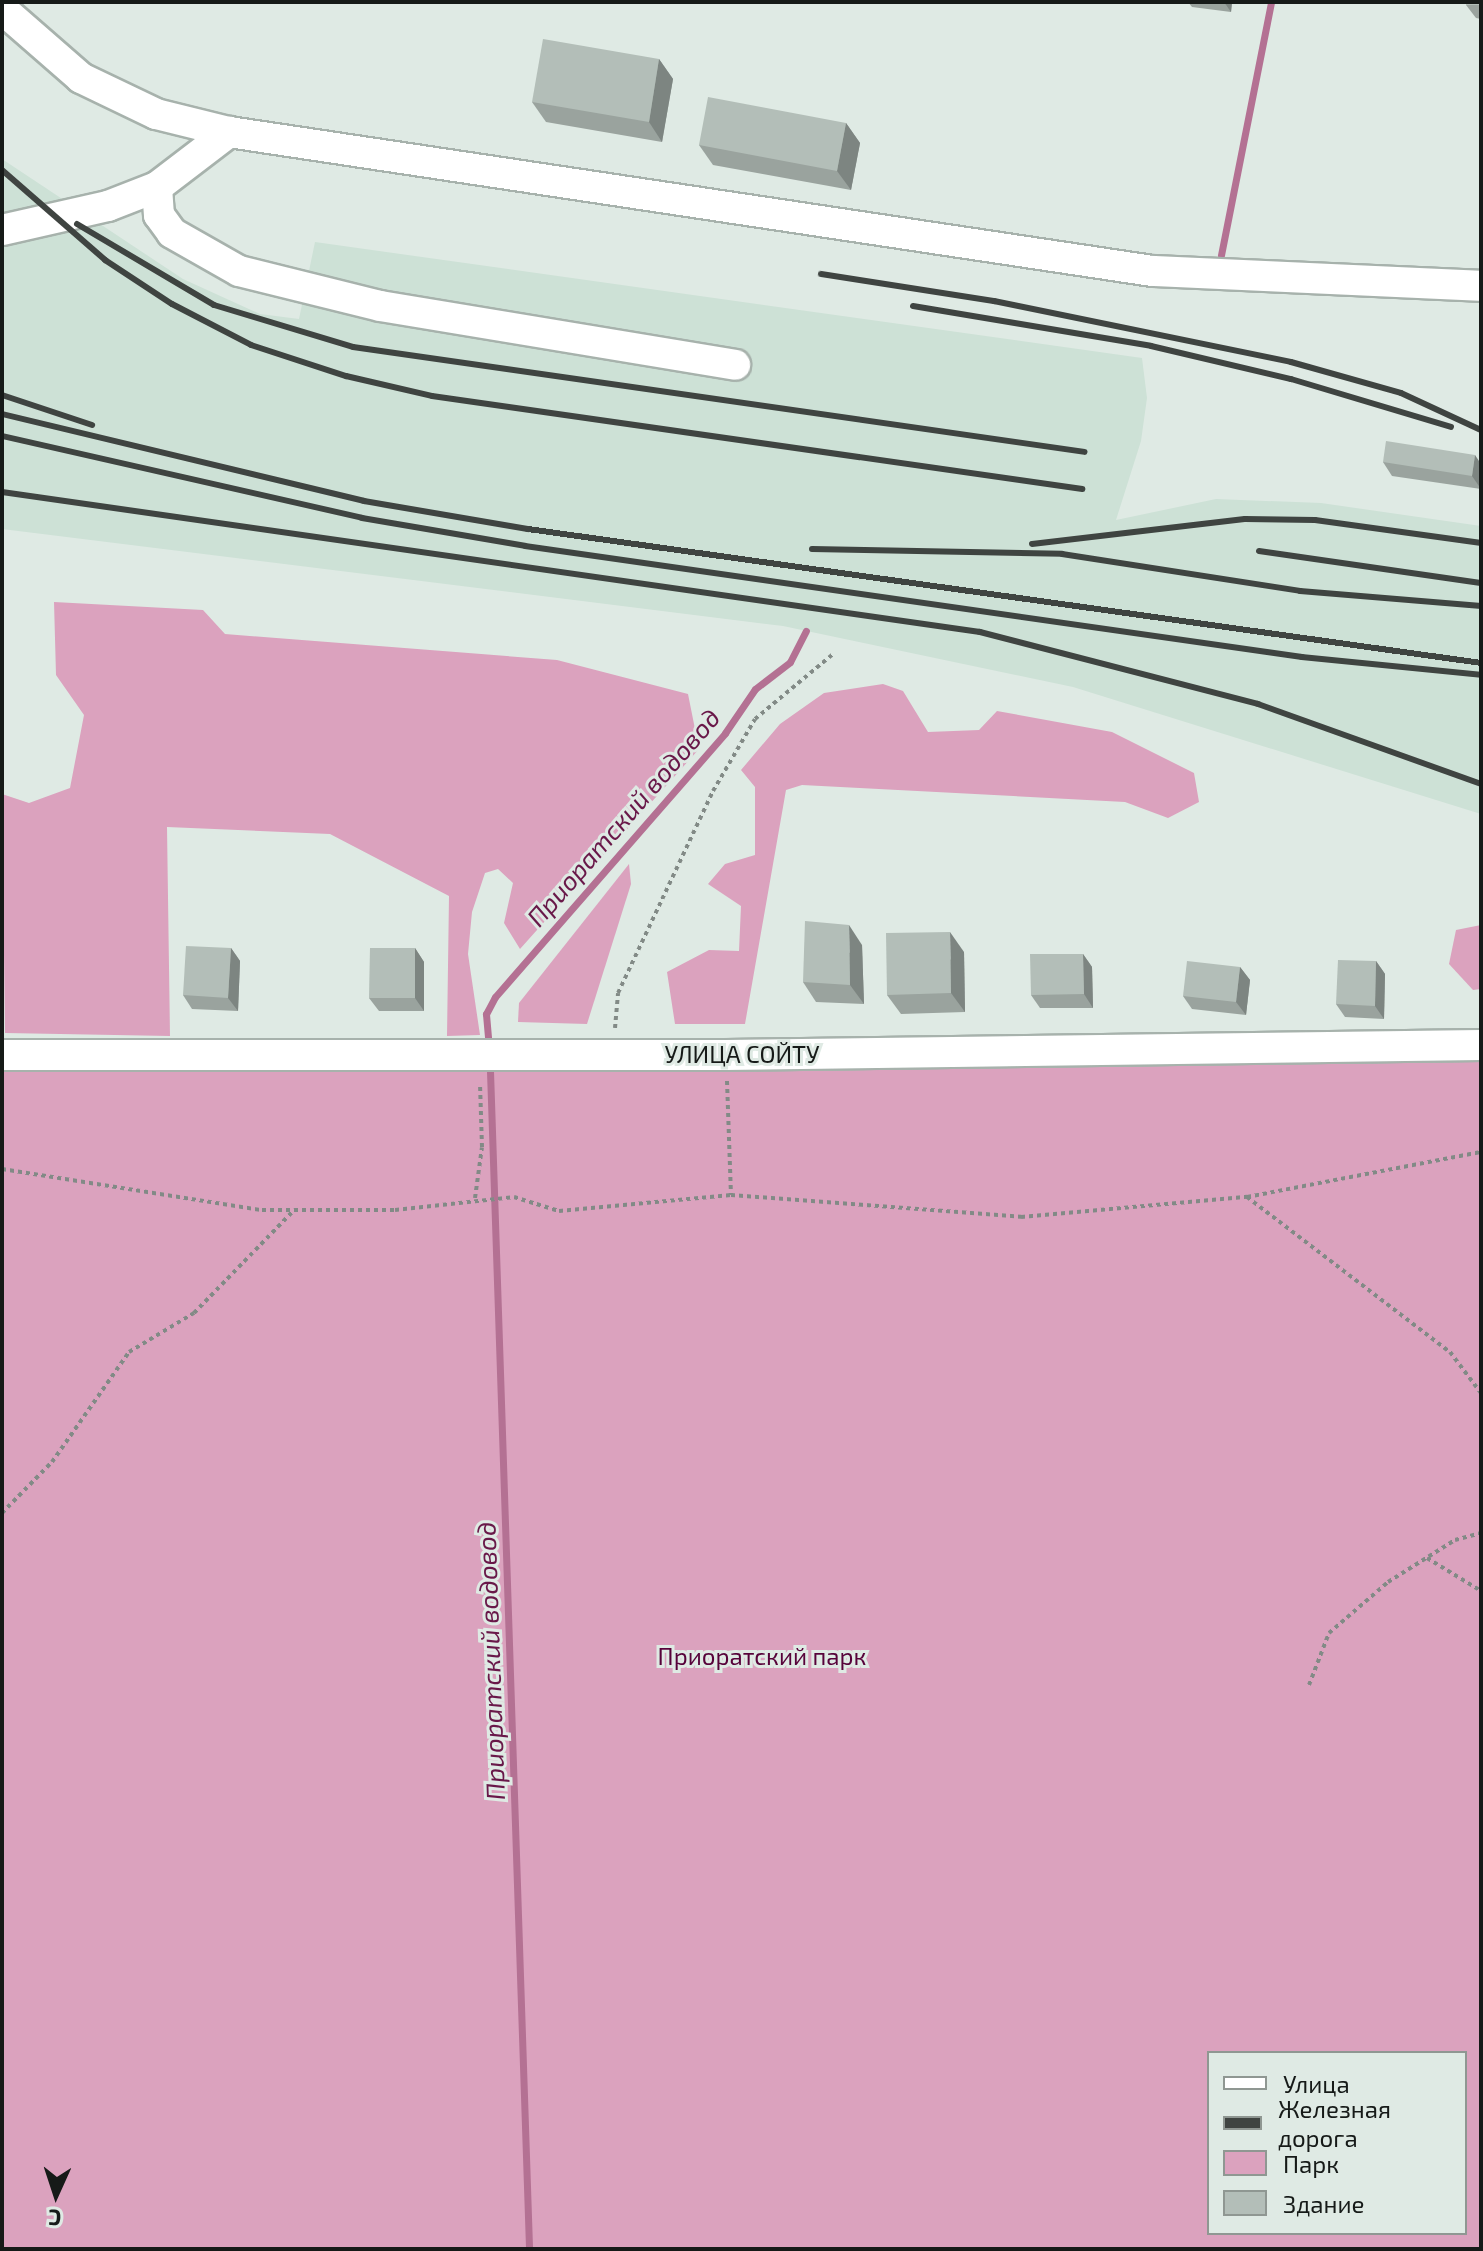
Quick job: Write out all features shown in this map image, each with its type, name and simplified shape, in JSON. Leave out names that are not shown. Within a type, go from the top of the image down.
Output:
[{"type":"street","points":[[2,9],[81,78],[156,114],[229,132],[1153,271],[1481,286]]},
{"type":"street","points":[[2,230],[108,206],[157,187],[229,132]]},
{"type":"street","points":[[157,187],[159,215],[172,233],[239,271],[380,306],[735,365]]},
{"type":"street","name":"УЛИЦА СОЙТУ","points":[[2,1055],[726,1055],[1481,1045]]},
{"type":"path","points":[[612,1054],[618,993],[713,791],[755,719],[833,654]]},
{"type":"path","points":[[475,1199],[482,1147],[478,1053]]},
{"type":"path","points":[[726,1055],[731,1195]]},
{"type":"path","points":[[2,1169],[248,1208],[395,1210],[514,1197],[559,1211],[731,1195],[1021,1217],[1247,1197],[1481,1152]]},
{"type":"path","points":[[1247,1197],[1450,1352],[1481,1393]]},
{"type":"path","points":[[2,1513],[52,1462],[129,1352],[194,1313],[294,1210]]},
{"type":"path","points":[[1309,1685],[1329,1633],[1388,1582],[1455,1540],[1481,1533]]},
{"type":"path","points":[[1427,1558],[1481,1591]]},
{"type":"shaded area","points":[[2,159],[183,279],[260,314],[299,319],[315,242],[1142,358],[1147,398],[1141,441],[1116,520],[1216,499],[1321,503],[1481,526],[1481,814],[1073,687],[783,626],[2,529]]},
{"type":"green space","points":[[54,602],[203,610],[225,634],[557,660],[688,694],[699,749],[520,949],[504,923],[513,883],[498,869],[485,873],[472,912],[468,954],[480,1035],[447,1036],[449,896],[330,834],[167,827],[170,1036],[5,1033],[2,794],[29,803],[70,788],[84,715],[56,675]]},
{"type":"green space","points":[[883,684],[903,691],[928,732],[979,730],[997,711],[1112,732],[1194,773],[1199,802],[1168,818],[1125,802],[802,785],[786,790],[745,1024],[675,1024],[667,972],[709,950],[739,951],[741,906],[708,884],[725,864],[755,855],[755,787],[741,770],[780,724],[824,693]]},
{"type":"green space","points":[[629,864],[631,884],[587,1024],[518,1022],[519,1003]]},
{"type":"green space","points":[[1481,925],[1481,989],[1473,990],[1449,964],[1456,930]]},
{"type":"green space","name":"Приоратский парк","points":[[1481,1058],[1481,2249],[2,2249],[2,1068]]},
{"type":"building","points":[[1466,2],[1481,2],[1481,5],[1466,5]]},
{"type":"building","points":[[543,39],[659,59],[649,122],[532,102]]},
{"type":"building","points":[[708,97],[846,123],[837,171],[699,145]]},
{"type":"building","points":[[1386,441],[1475,455],[1472,476],[1383,462]]},
{"type":"building","points":[[805,921],[849,925],[850,985],[803,982]]},
{"type":"building","points":[[950,932],[951,993],[887,995],[886,933]]},
{"type":"building","points":[[186,946],[231,948],[228,998],[183,995]]},
{"type":"building","points":[[370,948],[415,948],[415,998],[369,998]]},
{"type":"building","points":[[1030,954],[1083,954],[1084,994],[1031,995]]},
{"type":"building","points":[[1338,960],[1376,961],[1375,1006],[1336,1004]]},
{"type":"building","points":[[1187,961],[1240,967],[1236,1002],[1183,996]]},
{"type":"waterway","name":"Приоратский водовод","points":[[1221,255],[1271,2]]},
{"type":"waterway","name":"Приоратский водовод","points":[[488,1037],[486,1014],[495,997],[725,733],[755,689],[790,662],[806,631]]},
{"type":"waterway","name":"Приоратский водовод","points":[[490,1071],[529,2249]]},
{"type":"railway","points":[[2,170],[105,260],[172,304],[251,345],[346,376],[432,396],[1082,489]]},
{"type":"railway","points":[[77,224],[214,305],[353,347],[1085,452]]},
{"type":"railway","points":[[821,274],[994,301],[1291,362],[1401,393],[1481,430]]},
{"type":"railway","points":[[913,306],[1151,346],[1291,379],[1451,427]]},
{"type":"railway","points":[[2,395],[92,425]]},
{"type":"railway","points":[[2,414],[364,501],[528,529],[1481,663]]},
{"type":"railway","points":[[2,436],[362,518],[525,546],[1302,657],[1481,675]]},
{"type":"railway","points":[[2,492],[980,632],[1258,704],[1481,784]]},
{"type":"railway","points":[[1032,544],[1245,519],[1315,520],[1481,543]]},
{"type":"railway","points":[[812,549],[1062,554],[1300,591],[1481,606]]},
{"type":"railway","points":[[1259,551],[1481,583]]}]
